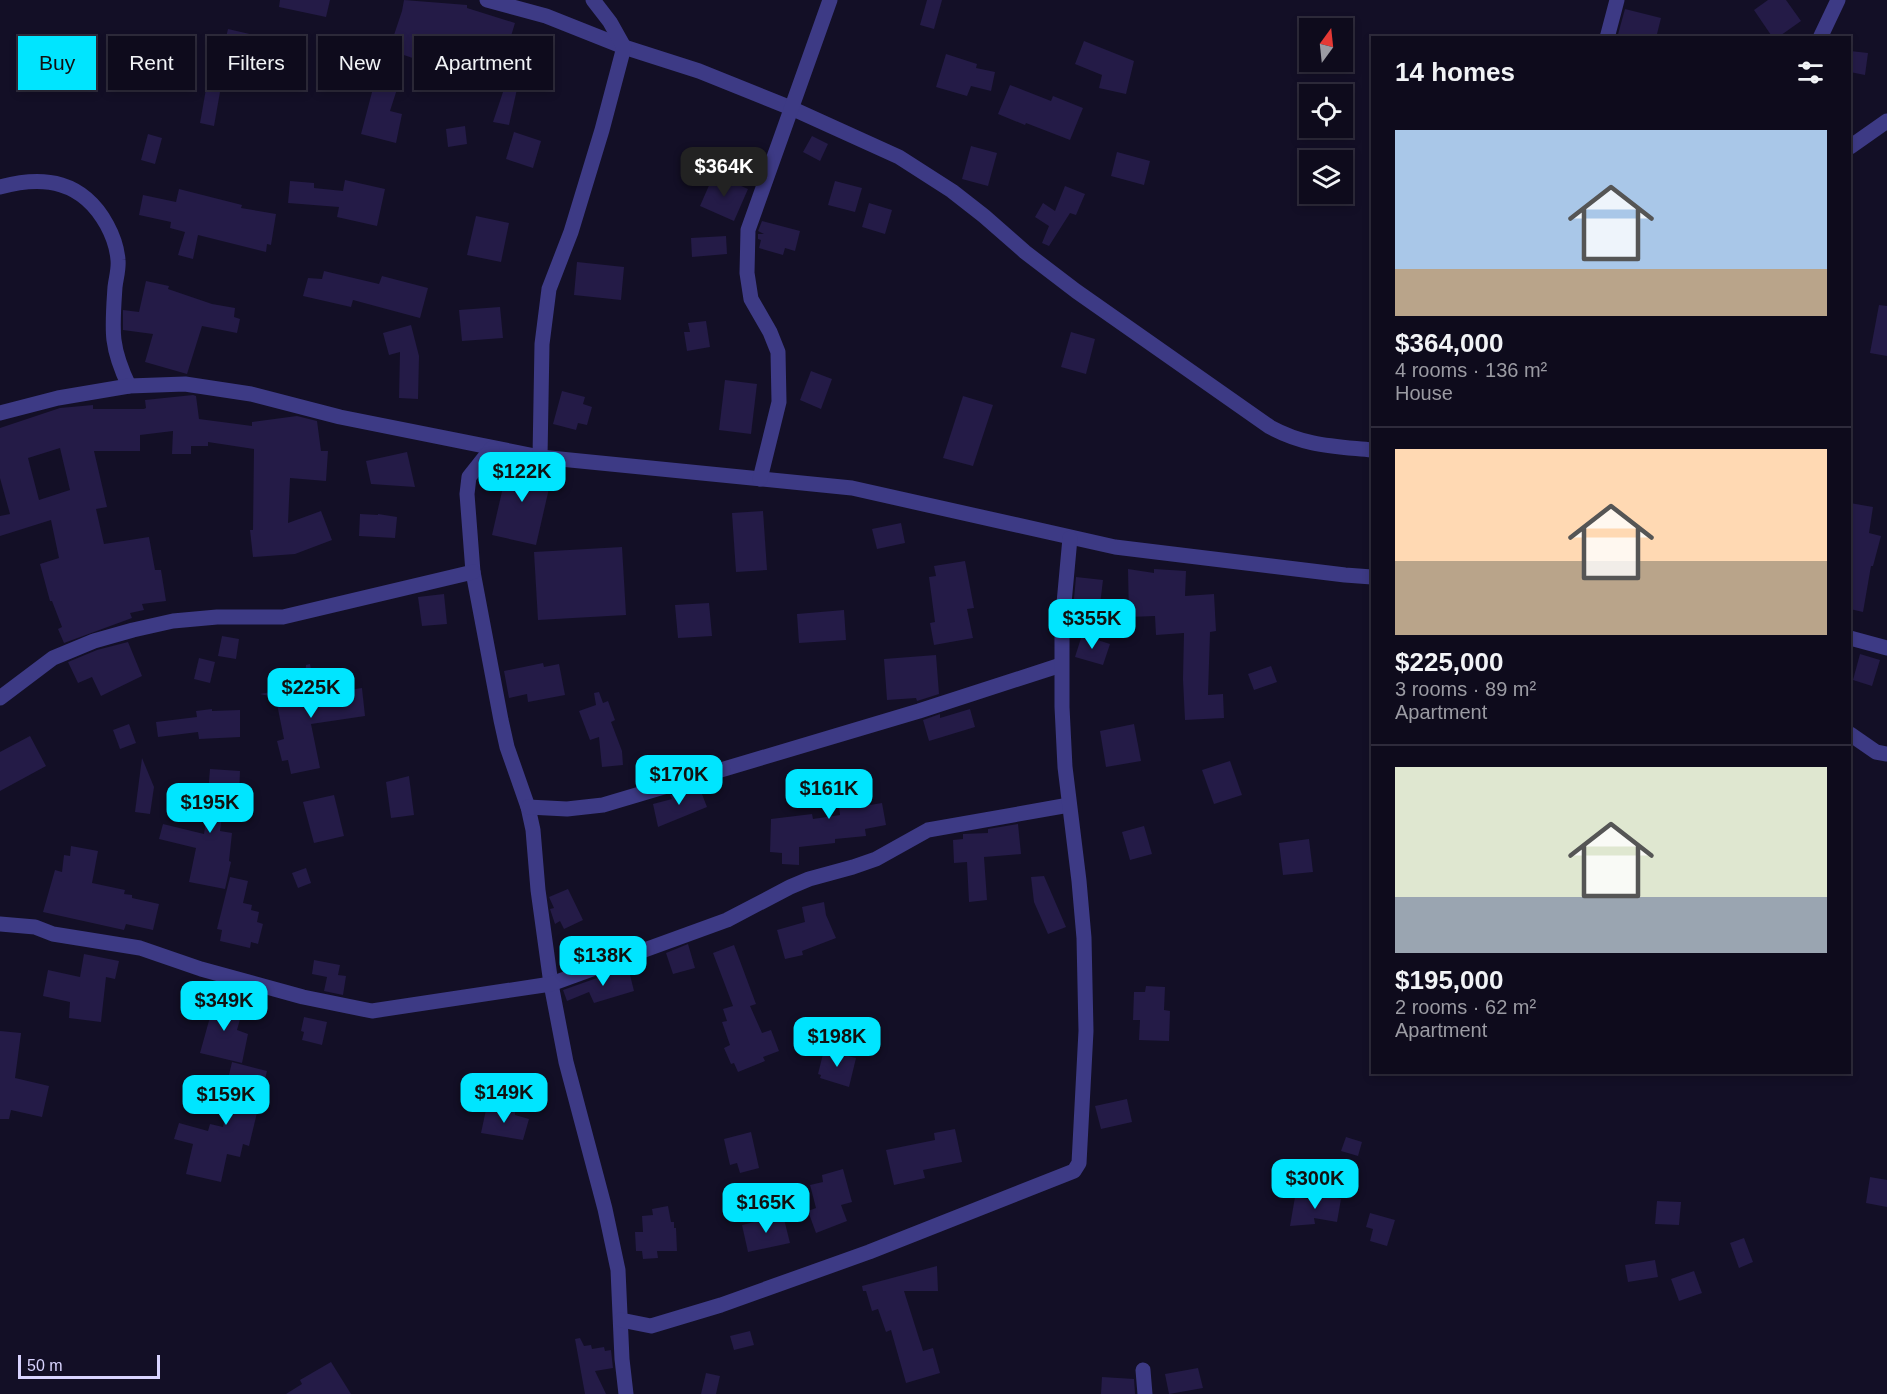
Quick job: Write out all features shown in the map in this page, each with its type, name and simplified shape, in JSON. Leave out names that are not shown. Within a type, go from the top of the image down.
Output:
[{"type":"street","points":[[487,0],[546,16],[624,46],[699,71],[790,108],[899,157],[952,191],[1025,252],[1077,291],[1270,427],[1290,438],[1311,444],[1371,450]]},
{"type":"street","points":[[540,457],[542,344],[549,289],[571,232],[602,130],[624,46],[610,22],[593,0]]},
{"type":"street","points":[[760,479],[779,402],[778,352],[770,332],[751,299],[747,273],[748,230],[830,0]]},
{"type":"street","points":[[1608,36],[1617,0]]},
{"type":"street","points":[[1821,36],[1838,0]]},
{"type":"street","points":[[1851,146],[1887,121]]},
{"type":"street","points":[[0,187],[20,181],[55,182],[74,189],[91,202],[103,218],[115,240],[118,261],[112,325],[113,344],[129,386]]},
{"type":"street","points":[[0,413],[58,398],[129,386],[185,384],[251,394],[340,417],[540,457],[852,488],[1070,538],[1136,549],[1371,577]]},
{"type":"street","points":[[492,448],[469,477],[466,494],[473,572],[507,747],[528,807],[533,830],[538,890],[551,984],[566,1062],[612,1236],[618,1270],[626,1394]]},
{"type":"street","points":[[621,1320],[651,1326],[712,1308],[869,1252],[1074,1171],[1079,1163],[1086,1031],[1083,912],[1062,735],[1062,625],[1070,538]]},
{"type":"street","points":[[0,698],[53,658],[94,641],[133,630],[173,621],[217,617],[283,617],[473,572]]},
{"type":"street","points":[[1851,638],[1887,648]]},
{"type":"street","points":[[528,807],[567,809],[603,805],[919,711],[1061,665]]},
{"type":"street","points":[[1851,735],[1876,752],[1887,754]]},
{"type":"street","points":[[0,924],[35,927],[53,933],[140,948],[201,969],[303,997],[372,1011],[551,984],[727,920],[798,883],[876,859],[928,830],[1069,805]]},
{"type":"street","points":[[1143,1370],[1145,1394]]},
{"type":"building","points":[[280,0],[330,0],[326,17],[279,7]]},
{"type":"building","points":[[404,0],[467,5],[467,8],[515,23],[511,36],[414,36],[414,58],[402,54],[402,36],[394,36]]},
{"type":"building","points":[[927,0],[942,0],[934,29],[920,25]]},
{"type":"building","points":[[1768,0],[1786,0],[1801,21],[1780,36],[1772,36],[1754,10]]},
{"type":"building","points":[[1625,9],[1661,18],[1656,36],[1618,36]]},
{"type":"building","points":[[228,29],[258,36],[226,36]]},
{"type":"building","points":[[1084,41],[1134,61],[1126,94],[1099,88],[1102,75],[1075,64]]},
{"type":"building","points":[[1851,51],[1868,53],[1865,75],[1851,72]]},
{"type":"building","points":[[946,54],[977,64],[976,68],[995,72],[991,91],[971,86],[967,96],[936,87]]},
{"type":"building","points":[[1010,85],[1051,101],[1053,96],[1083,108],[1070,140],[998,114]]},
{"type":"building","points":[[206,89],[220,92],[214,126],[200,123]]},
{"type":"building","points":[[373,90],[397,90],[390,111],[402,114],[396,143],[361,134]]},
{"type":"building","points":[[504,90],[517,90],[509,125],[493,122]]},
{"type":"building","points":[[465,126],[467,144],[448,147],[446,129]]},
{"type":"building","points":[[514,132],[541,141],[533,168],[506,159]]},
{"type":"building","points":[[148,134],[162,138],[155,164],[141,160]]},
{"type":"building","points":[[812,136],[828,144],[820,161],[803,152]]},
{"type":"building","points":[[971,146],[997,153],[988,186],[962,179]]},
{"type":"building","points":[[1117,152],[1150,161],[1144,185],[1111,176]]},
{"type":"building","points":[[714,174],[748,189],[734,221],[700,206]]},
{"type":"building","points":[[345,180],[385,189],[377,226],[337,217],[339,207],[288,203],[290,181],[314,183],[314,188],[343,191]]},
{"type":"building","points":[[835,181],[862,188],[855,212],[828,205]]},
{"type":"building","points":[[1065,186],[1085,194],[1076,215],[1070,213],[1049,246],[1042,243],[1049,226],[1035,217],[1043,203],[1055,211]]},
{"type":"building","points":[[179,189],[242,205],[241,208],[276,214],[271,245],[267,244],[266,252],[198,235],[193,259],[178,255],[185,232],[170,228],[171,222],[139,215],[143,195],[176,202]]},
{"type":"building","points":[[869,203],[892,210],[885,234],[862,227]]},
{"type":"building","points":[[476,216],[509,223],[501,262],[467,255]]},
{"type":"building","points":[[762,221],[800,231],[795,251],[785,248],[783,255],[759,248],[761,240],[758,239],[758,234],[764,234],[758,231]]},
{"type":"building","points":[[726,236],[727,254],[692,257],[691,238]]},
{"type":"building","points":[[577,262],[624,267],[621,300],[574,295]]},
{"type":"building","points":[[324,271],[379,284],[382,276],[428,288],[420,318],[353,300],[351,307],[303,296],[308,278],[322,279]]},
{"type":"building","points":[[146,281],[169,286],[168,289],[212,304],[235,308],[234,317],[240,319],[237,333],[202,326],[187,374],[145,362],[153,334],[123,330],[123,310],[139,312]]},
{"type":"building","points":[[1879,305],[1887,306],[1887,356],[1870,353]]},
{"type":"building","points":[[500,307],[503,338],[462,341],[459,310]]},
{"type":"building","points":[[706,321],[710,347],[687,351],[684,332],[690,332],[688,323]]},
{"type":"building","points":[[411,325],[419,356],[418,399],[399,398],[400,352],[389,355],[383,333]]},
{"type":"building","points":[[1071,332],[1095,339],[1086,374],[1061,367]]},
{"type":"building","points":[[811,371],[832,379],[821,409],[800,400]]},
{"type":"building","points":[[725,380],[757,384],[751,434],[719,430]]},
{"type":"building","points":[[562,391],[585,397],[583,404],[592,407],[587,425],[578,423],[576,430],[553,424]]},
{"type":"building","points":[[193,395],[196,396],[199,419],[252,426],[252,422],[297,416],[317,421],[321,451],[328,451],[326,481],[290,478],[288,523],[321,511],[332,540],[295,554],[253,557],[250,530],[253,530],[254,449],[208,442],[208,446],[191,446],[191,454],[172,454],[173,431],[140,435],[140,451],[94,451],[107,507],[96,509],[104,544],[149,537],[155,570],[161,570],[166,601],[142,604],[144,610],[130,613],[132,618],[64,643],[58,629],[62,627],[52,601],[50,601],[40,564],[59,558],[51,520],[0,536],[0,516],[10,514],[0,478],[0,428],[60,408],[93,405],[93,409],[144,409],[146,408],[145,400]],"holes":[[[60,448],[70,490],[39,500],[28,458]]]},
{"type":"building","points":[[963,396],[993,405],[973,466],[943,458]]},
{"type":"building","points":[[407,452],[415,487],[371,484],[366,461]]},
{"type":"building","points":[[509,461],[553,471],[536,545],[492,535]]},
{"type":"building","points":[[1851,503],[1873,507],[1869,533],[1881,536],[1873,566],[1871,566],[1863,612],[1851,609]]},
{"type":"building","points":[[763,511],[767,570],[736,572],[732,513]]},
{"type":"building","points":[[360,514],[397,517],[395,538],[359,536]]},
{"type":"building","points":[[901,523],[905,543],[877,549],[872,529]]},
{"type":"building","points":[[622,547],[626,615],[538,620],[534,552]]},
{"type":"building","points":[[965,561],[974,608],[967,609],[973,638],[934,645],[930,623],[935,622],[929,577],[936,576],[934,566]]},
{"type":"building","points":[[1128,569],[1154,573],[1154,569],[1186,571],[1185,596],[1214,594],[1216,631],[1210,632],[1208,695],[1223,694],[1224,718],[1185,720],[1184,633],[1156,635],[1155,616],[1129,617]]},
{"type":"building","points":[[1076,577],[1103,580],[1099,613],[1073,609]]},
{"type":"building","points":[[444,594],[447,624],[422,626],[418,597]]},
{"type":"building","points":[[709,603],[712,636],[678,638],[675,605]]},
{"type":"building","points":[[844,610],[846,640],[799,643],[797,614]]},
{"type":"building","points":[[1082,635],[1110,644],[1103,665],[1075,657]]},
{"type":"building","points":[[222,636],[239,639],[236,659],[218,656]]},
{"type":"building","points":[[128,642],[142,676],[101,696],[92,677],[78,683],[68,662],[97,650]]},
{"type":"building","points":[[1860,654],[1880,660],[1872,686],[1853,680]]},
{"type":"building","points":[[936,655],[939,694],[917,701],[916,698],[887,700],[884,659]]},
{"type":"building","points":[[199,658],[215,662],[210,683],[194,679]]},
{"type":"building","points":[[543,663],[544,667],[559,664],[565,695],[528,702],[527,694],[509,698],[504,671]]},
{"type":"building","points":[[310,664],[316,695],[362,688],[365,716],[311,724],[320,768],[291,774],[288,760],[282,761],[277,741],[284,739],[277,704],[296,702],[260,694],[302,686],[304,689],[306,665]]},
{"type":"building","points":[[1271,666],[1277,682],[1254,690],[1248,674]]},
{"type":"building","points":[[599,692],[603,703],[608,701],[615,720],[611,722],[622,751],[623,765],[602,767],[599,737],[590,740],[579,711],[596,705],[594,693]]},
{"type":"building","points":[[212,709],[212,711],[240,710],[240,737],[199,739],[198,732],[158,737],[156,722],[197,717],[196,711]]},
{"type":"building","points":[[970,709],[975,727],[929,741],[923,720],[940,714],[940,718]]},
{"type":"building","points":[[129,724],[136,743],[120,749],[113,730]]},
{"type":"building","points":[[1134,724],[1141,761],[1106,767],[1100,731]]},
{"type":"building","points":[[30,736],[46,766],[0,791],[0,752]]},
{"type":"building","points":[[142,758],[154,787],[150,814],[135,812]]},
{"type":"building","points":[[1230,761],[1242,795],[1214,804],[1202,770]]},
{"type":"building","points":[[210,769],[240,771],[239,796],[225,795],[220,831],[232,833],[229,861],[231,862],[225,889],[189,882],[196,848],[159,839],[163,824],[204,834],[210,794],[208,794]]},
{"type":"building","points":[[866,769],[870,805],[882,803],[886,825],[865,829],[866,836],[835,839],[835,843],[799,847],[799,865],[782,864],[782,853],[770,852],[771,819],[812,814],[813,819],[840,815],[835,772]]},
{"type":"building","points":[[409,776],[414,815],[391,818],[386,782]]},
{"type":"building","points":[[690,789],[692,793],[700,789],[707,807],[658,827],[653,804],[672,799],[670,795]]},
{"type":"building","points":[[334,795],[344,836],[314,843],[303,802]]},
{"type":"building","points":[[1018,824],[1021,854],[984,857],[987,900],[969,902],[967,862],[954,863],[953,840],[963,839],[963,834],[988,833],[988,829]]},
{"type":"building","points":[[1144,826],[1152,854],[1130,860],[1122,832]]},
{"type":"building","points":[[1309,839],[1313,872],[1283,875],[1279,843]]},
{"type":"building","points":[[71,846],[98,851],[92,883],[125,890],[124,894],[132,895],[132,898],[159,904],[153,930],[126,924],[124,930],[43,912],[55,870],[62,872],[64,855],[70,856]]},
{"type":"building","points":[[306,868],[311,883],[298,888],[292,873]]},
{"type":"building","points":[[1044,876],[1066,927],[1048,934],[1034,902],[1031,877]]},
{"type":"building","points":[[230,877],[248,881],[243,903],[252,905],[251,910],[259,912],[257,922],[263,924],[258,944],[251,942],[250,948],[220,941],[222,930],[217,929]]},
{"type":"building","points":[[568,889],[583,920],[564,929],[560,921],[555,924],[550,909],[554,908],[549,897]]},
{"type":"building","points":[[824,902],[826,915],[836,938],[802,951],[803,955],[785,959],[777,930],[805,922],[802,907]]},
{"type":"building","points":[[688,944],[695,968],[673,974],[666,953]]},
{"type":"building","points":[[734,945],[756,1004],[750,1006],[762,1033],[771,1030],[779,1051],[763,1057],[765,1061],[738,1072],[734,1063],[731,1064],[724,1048],[730,1045],[722,1022],[727,1021],[723,1009],[733,1006],[713,953]]},
{"type":"building","points":[[84,954],[119,961],[115,979],[106,977],[101,1022],[69,1018],[70,1002],[43,996],[48,970],[80,977]]},
{"type":"building","points":[[314,960],[340,965],[338,975],[346,976],[343,995],[324,991],[327,977],[312,974]]},
{"type":"building","points":[[628,967],[634,991],[594,1003],[589,992],[567,1001],[563,990]]},
{"type":"building","points":[[1146,986],[1165,987],[1164,1010],[1170,1011],[1169,1041],[1139,1040],[1140,1020],[1133,1020],[1134,992],[1145,992]]},
{"type":"building","points":[[217,992],[232,996],[228,1009],[242,1012],[237,1030],[248,1034],[242,1063],[200,1053]]},
{"type":"building","points":[[304,1017],[327,1022],[322,1045],[302,1040]]},
{"type":"building","points":[[0,1031],[21,1033],[15,1078],[49,1086],[42,1117],[11,1110],[9,1119],[0,1119]]},
{"type":"building","points":[[824,1050],[856,1058],[849,1087],[820,1078],[821,1075],[818,1074]]},
{"type":"building","points":[[232,1062],[267,1071],[249,1146],[243,1144],[240,1157],[227,1154],[221,1182],[186,1174],[193,1144],[174,1139],[179,1123],[208,1131],[210,1124],[223,1127],[232,1089],[226,1088]]},
{"type":"building","points":[[1127,1099],[1132,1122],[1101,1129],[1095,1106]]},
{"type":"building","points":[[487,1105],[515,1112],[515,1115],[529,1119],[523,1140],[481,1133]]},
{"type":"building","points":[[955,1129],[962,1162],[923,1170],[925,1178],[894,1185],[886,1150],[935,1140],[934,1133]]},
{"type":"building","points":[[751,1132],[759,1168],[740,1173],[737,1163],[730,1165],[724,1139]]},
{"type":"building","points":[[1346,1137],[1362,1142],[1358,1156],[1341,1151]]},
{"type":"building","points":[[843,1169],[852,1202],[841,1205],[847,1221],[816,1233],[808,1211],[816,1208],[810,1185],[823,1182],[822,1175]]},
{"type":"building","points":[[1870,1177],[1887,1180],[1887,1207],[1866,1203]]},
{"type":"building","points":[[1314,1194],[1341,1199],[1337,1222],[1314,1218],[1315,1224],[1290,1226],[1295,1197],[1314,1200]]},
{"type":"building","points":[[1657,1201],[1681,1202],[1679,1225],[1655,1224]]},
{"type":"building","points":[[668,1206],[671,1222],[674,1222],[674,1228],[676,1228],[677,1251],[657,1251],[658,1258],[643,1259],[642,1251],[636,1251],[635,1232],[643,1232],[642,1216],[653,1215],[652,1209]]},
{"type":"building","points":[[1370,1213],[1395,1220],[1387,1246],[1370,1241],[1373,1229],[1366,1227]]},
{"type":"building","points":[[783,1215],[790,1243],[748,1252],[742,1225]]},
{"type":"building","points":[[1744,1238],[1753,1262],[1739,1268],[1730,1243]]},
{"type":"building","points":[[1655,1260],[1658,1277],[1628,1282],[1625,1265]]},
{"type":"building","points":[[937,1266],[938,1291],[904,1291],[923,1351],[933,1348],[940,1373],[906,1383],[891,1330],[886,1332],[878,1309],[872,1311],[866,1291],[863,1291],[862,1286]]},
{"type":"building","points":[[1694,1271],[1702,1293],[1679,1301],[1671,1279]]},
{"type":"building","points":[[750,1331],[754,1345],[734,1350],[730,1336]]},
{"type":"building","points":[[580,1338],[584,1346],[591,1345],[592,1349],[604,1347],[605,1351],[611,1350],[613,1368],[595,1371],[606,1394],[585,1394],[575,1339]]},
{"type":"building","points":[[331,1362],[351,1394],[286,1394],[302,1384],[300,1380]]},
{"type":"building","points":[[1198,1368],[1203,1388],[1169,1394],[1165,1374]]},
{"type":"building","points":[[706,1373],[720,1376],[716,1394],[701,1394]]},
{"type":"building","points":[[1102,1377],[1134,1379],[1135,1394],[1101,1394]]}]
